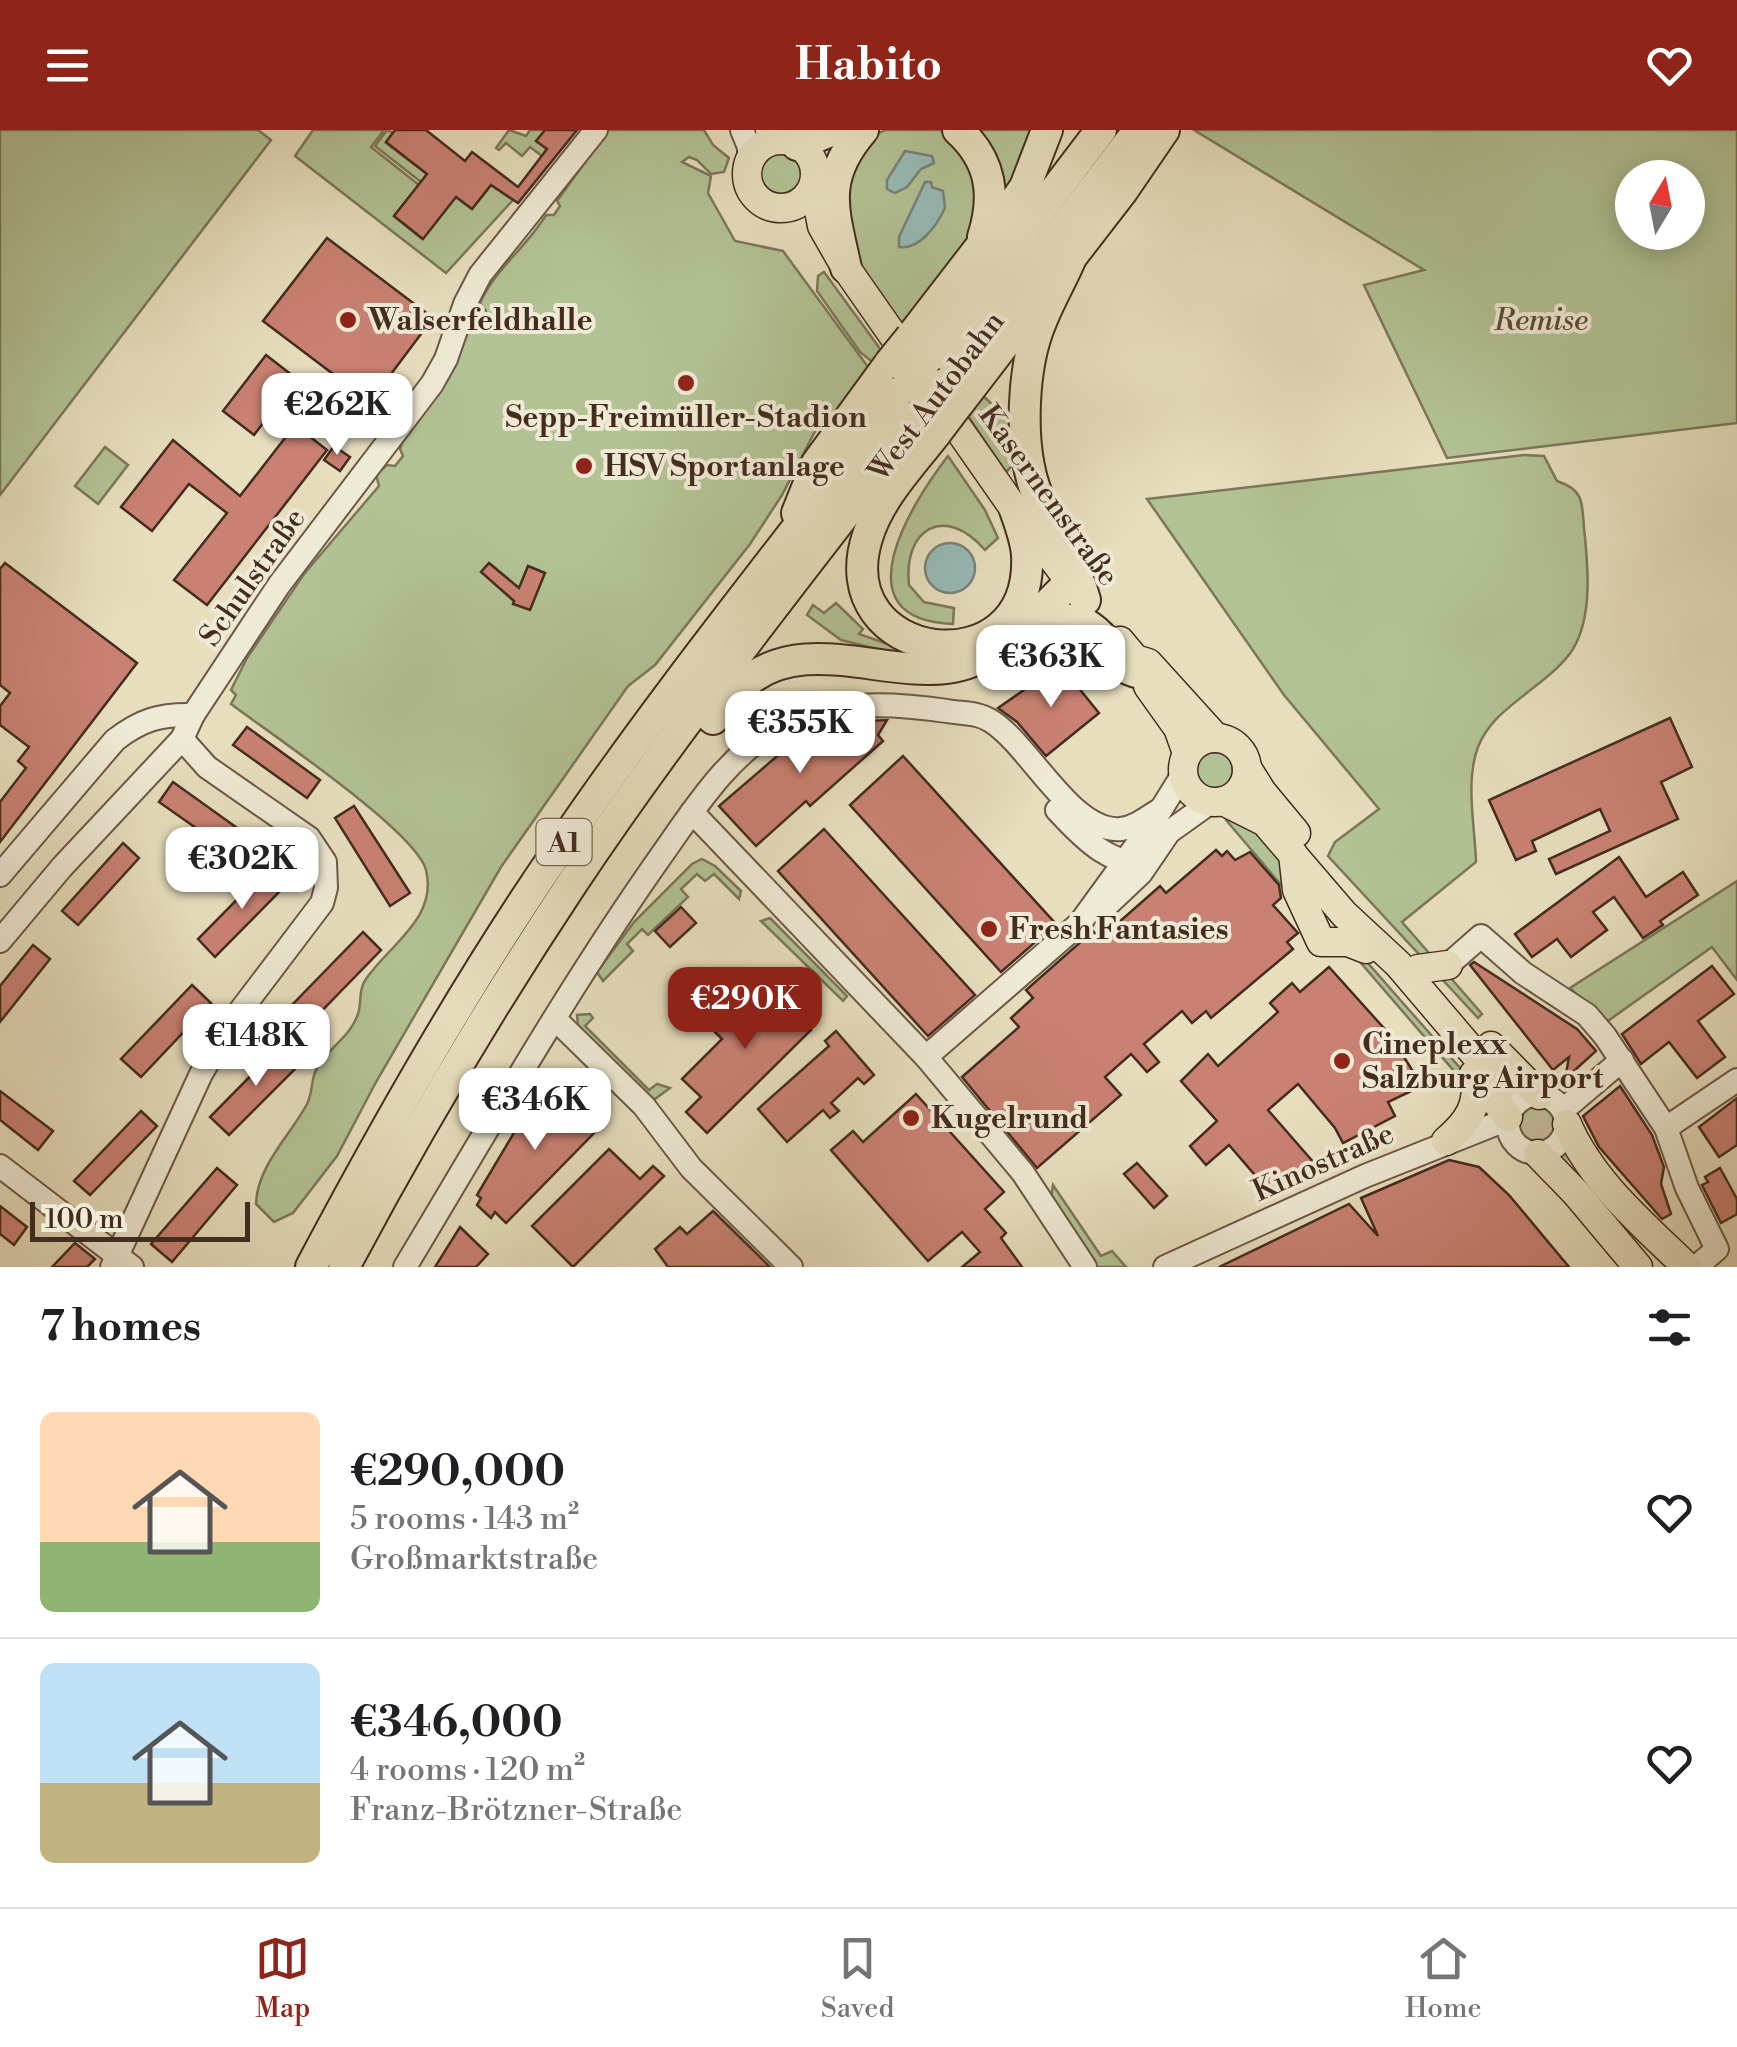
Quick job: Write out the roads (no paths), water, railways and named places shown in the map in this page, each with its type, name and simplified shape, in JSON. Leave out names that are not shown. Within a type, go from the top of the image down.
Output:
[{"type":"highway","points":[[784,139],[832,130]]},
{"type":"highway","points":[[814,178],[842,142],[863,130]]},
{"type":"highway","points":[[846,268],[834,221],[832,191],[837,170],[863,130]]},
{"type":"highway","points":[[958,130],[974,145],[989,176],[992,208],[981,245]]},
{"type":"highway","points":[[1015,510],[1027,553],[1026,572],[1021,595],[1011,614],[992,632],[968,644],[943,648],[914,643],[892,630],[876,612],[867,593],[863,554],[914,399],[919,348],[981,245],[1025,186],[1047,130]]},
{"type":"highway","name":"West Autobahn","points":[[919,348],[1100,130]]},
{"type":"highway","name":"West Autobahn","points":[[951,394],[1138,130]]},
{"type":"highway","points":[[914,399],[951,394],[1070,260],[1164,130]]},
{"type":"highway","points":[[666,752],[701,732],[744,684],[773,668],[814,660],[918,669],[954,666],[973,661],[1078,591],[1078,573],[1034,484],[1026,442],[1027,386],[1034,347],[1040,323],[1070,260]]},
{"type":"highway","name":"West Autobahn","points":[[344,1267],[405,1152],[575,879],[914,399]]},
{"type":"highway","name":"A1","points":[[311,1267],[430,1052],[558,850],[650,720],[783,548],[816,463],[914,399]]},
{"type":"highway","points":[[1015,635],[1059,618],[1074,620],[1090,626],[1128,669],[1135,665]]},
{"type":"main road","points":[[750,161],[765,144],[784,139]]},
{"type":"main road","name":"Kasernenstraße","points":[[784,139],[810,156],[822,226],[846,268],[1015,510],[1135,665],[1178,728],[1185,764]]},
{"type":"main road","name":"Kasernenstraße","points":[[750,161],[747,178],[753,193],[765,204],[781,208],[846,268]]},
{"type":"main road","points":[[781,208],[802,202],[814,178]]},
{"type":"main road","name":"Kasernenstraße","points":[[1135,665],[1148,663],[1216,738]]},
{"type":"main road","points":[[1508,1118],[1366,949],[1351,909],[1262,792],[1241,750],[1226,740],[1200,741],[1185,764],[1191,791],[1265,822],[1351,909],[1425,972],[1556,1110],[1608,1187],[1687,1267]]},
{"type":"main road","points":[[1217,801],[1241,789],[1247,768]]},
{"type":"main road","points":[[1293,854],[1297,890],[1321,942],[1348,942],[1366,949]]},
{"type":"main road","points":[[1425,972],[1502,1086]]},
{"type":"main road","points":[[1446,1142],[1471,1113],[1477,1096],[1474,1076]]},
{"type":"main road","points":[[1538,1154],[1638,1267]]},
{"type":"main road","points":[[1568,1162],[1655,1267]]},
{"type":"main road","points":[[1610,1210],[1670,1267]]},
{"type":"street","name":"Schulstraße","points":[[0,942],[62,867],[182,739],[193,715],[279,586],[432,384],[480,274],[596,130]]},
{"type":"street","name":"Kasernenstraße","points":[[742,130],[750,161]]},
{"type":"street","points":[[405,1267],[621,913],[692,812],[742,754],[782,726],[840,706],[880,704],[976,714],[1009,735],[1061,794],[1097,826],[1121,828],[1138,824],[1161,809]]},
{"type":"street","points":[[958,713],[987,735],[1082,837],[1125,862],[1142,862],[1153,855]]},
{"type":"street","points":[[0,875],[115,740],[152,717],[193,715]]},
{"type":"street","points":[[0,1166],[121,1263],[201,1074],[231,1023],[322,903],[326,888],[324,862],[309,838],[208,767],[182,739]]},
{"type":"street","points":[[1080,923],[1161,809],[1185,764]]},
{"type":"street","points":[[926,1057],[1080,923],[1127,888],[1169,832],[1217,801]]},
{"type":"street","points":[[692,812],[926,1057],[1023,1173],[1085,1267]]},
{"type":"street","points":[[1425,972],[1480,936],[1523,973],[1587,1015],[1666,1128],[1687,1188],[1716,1249],[1696,1267]]},
{"type":"street","points":[[555,1019],[644,1106],[691,1168],[792,1267]]},
{"type":"street","points":[[1556,1110],[1622,1060]]},
{"type":"street","points":[[1666,1128],[1737,1080]]},
{"type":"street","points":[[1523,1099],[1556,1110],[1558,1144],[1538,1154],[1517,1146],[1509,1133],[1508,1118],[1523,1099]]},
{"type":"street","name":"Kinostraße","points":[[1165,1267],[1508,1118]]},
{"type":"water","points":[[905,151],[932,156],[934,163],[921,169],[907,187],[895,193],[887,189],[887,180]]},
{"type":"water","points":[[925,182],[943,191],[945,208],[921,240],[899,247],[899,237]]},
{"type":"water","points":[[950,543],[968,550],[975,568],[968,586],[950,593],[932,586],[925,568],[932,550]]},
{"type":"tunnel","points":[[1502,1086],[1568,1161]]},
{"type":"place","name":"Walserfeldhalle","points":[[348,320]]},
{"type":"place","name":"Sepp-Freimüller-Stadion","points":[[686,383]]},
{"type":"place","name":"HSV Sportanlage","points":[[584,466]]},
{"type":"place","name":"Fresh Fantasies","points":[[989,929]]},
{"type":"place","name":"Cineplexx Salzburg Airport","points":[[1342,1061]]},
{"type":"place","name":"Kugelrund","points":[[911,1118]]},
{"type":"park label","name":"Remise","points":[[1541,320]]}]
